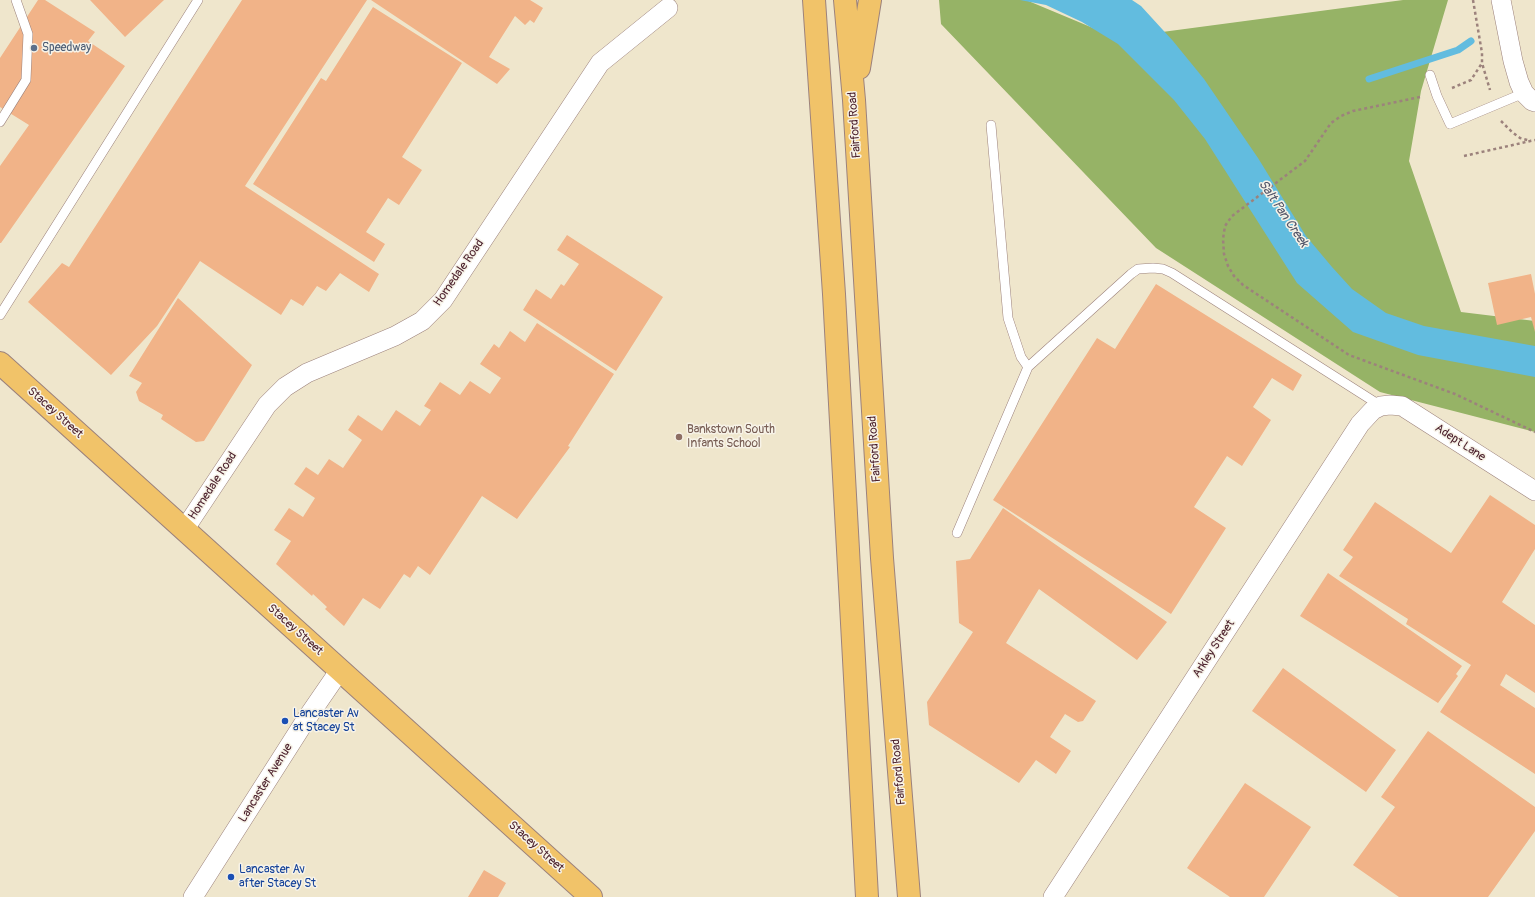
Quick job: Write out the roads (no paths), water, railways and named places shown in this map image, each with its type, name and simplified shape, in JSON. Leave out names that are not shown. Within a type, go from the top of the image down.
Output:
[{"type":"highway","points":[[814,0],[834,294],[867,897]]},
{"type":"highway","name":"Fairford Road","points":[[845,0],[854,100],[882,558],[909,897]]},
{"type":"highway","points":[[854,100],[870,0]]},
{"type":"highway","name":"Stacey Street","points":[[0,363],[591,897]]},
{"type":"street","points":[[1501,0],[1513,61],[1530,99]]},
{"type":"street","name":"Homedale Road","points":[[184,530],[267,405],[285,387],[307,373],[396,336],[422,320],[443,300],[600,63],[668,8]]},
{"type":"street","name":"Adept Lane","points":[[1381,406],[1402,406],[1535,491]]},
{"type":"street","name":"Arkley Street","points":[[1053,897],[1360,424],[1370,413],[1381,406]]},
{"type":"street","name":"Lancaster Avenue","points":[[193,897],[307,718],[340,670]]},
{"type":"lane","points":[[0,122],[26,80],[28,34],[16,0]]},
{"type":"lane","points":[[0,315],[198,0]]},
{"type":"lane","points":[[1430,75],[1436,93],[1450,124],[1494,105],[1530,99]]},
{"type":"lane","points":[[991,125],[1008,318],[1021,357],[1028,367]]},
{"type":"lane","points":[[957,533],[1028,367],[1138,269],[1163,269],[1172,273],[1381,406]]},
{"type":"water","name":"Salt Pan Creek","points":[[1020,0],[1132,0],[1141,6],[1173,41],[1204,79],[1258,158],[1306,236],[1352,289],[1386,313],[1424,326],[1535,346],[1535,377],[1418,355],[1353,332],[1297,283],[1205,139],[1174,100],[1118,44],[1082,22],[1046,5]]},
{"type":"waterway","points":[[1369,79],[1458,50],[1471,41]]},
{"type":"place","name":"Speedway","points":[[34,48]]},
{"type":"place","name":"Bankstown South Infants School","points":[[679,437]]},
{"type":"place","name":"Lancaster Av at Stacey St","points":[[285,721]]},
{"type":"place","name":"Lancaster Av after Stacey St","points":[[231,877]]}]
